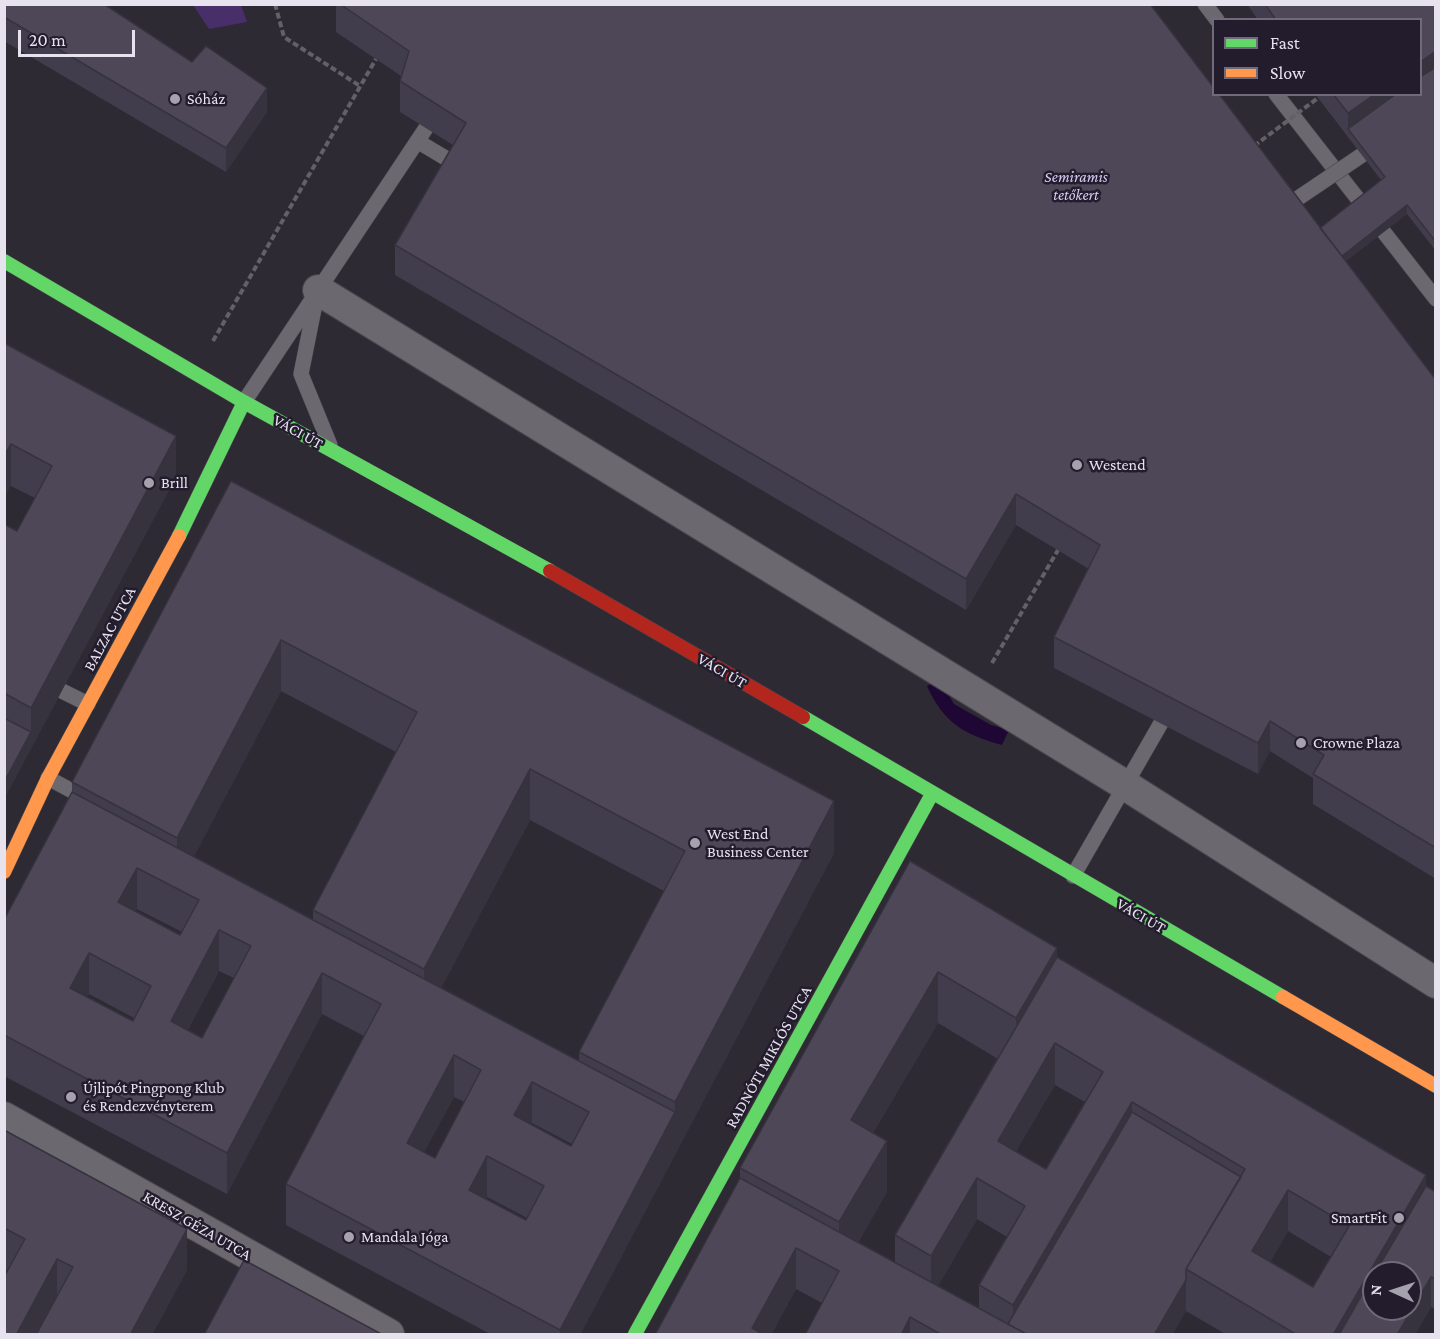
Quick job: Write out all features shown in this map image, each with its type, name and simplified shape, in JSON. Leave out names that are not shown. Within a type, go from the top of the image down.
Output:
[{"type":"main road","name":"VÁCI ÚT","points":[[4,261],[244,402],[558,574],[1436,1086]]},
{"type":"main road","name":"BALZAC UTCA","points":[[4,872],[48,778],[198,500],[244,402]]},
{"type":"main road","name":"RADNÓTI MIKLÓS UTCA","points":[[635,1335],[932,794]]},
{"type":"street","points":[[318,290],[973,694],[1125,785],[1436,983]]},
{"type":"street","name":"KRESZ GÉZA UTCA","points":[[4,1117],[389,1335]]},
{"type":"lane","points":[[1205,4],[1216,18]]},
{"type":"lane","points":[[1278,96],[1436,299]]},
{"type":"lane","points":[[244,402],[422,134],[459,166]]},
{"type":"lane","points":[[1282,209],[1367,152]]},
{"type":"lane","points":[[318,290],[301,374],[332,450]]},
{"type":"lane","points":[[62,691],[88,704]]},
{"type":"lane","points":[[1073,876],[1161,723]]},
{"type":"lane","points":[[48,778],[89,800]]},
{"type":"path","points":[[276,4],[284,37],[360,86]]},
{"type":"path","points":[[194,373],[376,59]]},
{"type":"path","points":[[1251,148],[1318,98]]},
{"type":"path","points":[[973,694],[1058,550]]},
{"type":"shaded area","points":[[193,5],[241,5],[247,22],[209,29]]},
{"type":"shaded area","points":[[939,679],[954,704],[991,725],[1009,730],[1002,745],[966,731],[948,718],[927,686]]},
{"type":"building","name":"Sóház","points":[[4,4],[104,4],[192,62],[206,46],[267,88],[226,148],[4,17]]},
{"type":"building","name":"Westend","points":[[340,4],[1150,4],[1212,85],[1212,96],[1221,96],[1436,380],[1436,848],[1313,774],[1324,755],[1270,721],[1258,743],[1054,637],[1100,545],[1016,494],[966,579],[395,245],[466,123],[400,81],[409,51]]},
{"type":"building","points":[[1265,4],[1436,4],[1436,51],[1422,61],[1422,18],[1275,18]]},
{"type":"building","points":[[1436,67],[1436,242],[1407,205],[1342,256],[1320,228],[1385,177],[1348,129],[1393,96],[1422,96],[1422,76]]},
{"type":"building","points":[[1335,96],[1372,96],[1348,113]]},
{"type":"building","points":[[4,343],[176,436],[31,708],[4,693],[4,524],[17,531],[52,466],[11,444],[4,456]]},
{"type":"building","name":"West End Business Center","points":[[231,481],[834,801],[675,1102],[579,1052],[685,851],[530,769],[424,969],[313,910],[417,712],[281,640],[177,838],[72,782]]},
{"type":"building","points":[[4,718],[31,732],[4,782]]},
{"type":"building","points":[[72,792],[675,1112],[560,1330],[286,1184],[381,1004],[322,973],[227,1153],[4,1035],[4,920]],"holes":[[[137,868],[199,900],[180,935],[118,902]],[[219,930],[251,946],[202,1038],[171,1021]],[[89,953],[151,986],[133,1021],[70,988]],[[454,1055],[481,1070],[435,1158],[407,1143]],[[532,1082],[589,1112],[571,1146],[514,1115]],[[487,1156],[544,1186],[526,1220],[469,1190]]]},
{"type":"building","points":[[910,861],[1057,948],[1016,1018],[938,972],[851,1120],[887,1141],[839,1222],[740,1168]]},
{"type":"building","points":[[1057,957],[1426,1175],[1376,1261],[1362,1261],[1362,1285],[1333,1335],[1297,1335],[1186,1269],[1245,1169],[1132,1102],[1013,1305],[979,1285],[1025,1206],[977,1178],[931,1256],[895,1235]],"holes":[[[1055,1043],[1103,1072],[1046,1169],[998,1141]],[[1288,1190],[1349,1226],[1313,1287],[1252,1251]]]},
{"type":"building","points":[[1132,1112],[1241,1177],[1186,1269],[1186,1280],[1154,1335],[1028,1335],[1008,1324]]},
{"type":"building","points":[[4,1130],[187,1229],[130,1335],[36,1335],[73,1267],[57,1259],[16,1335],[4,1335],[4,1277],[25,1239],[4,1228]]},
{"type":"building","points":[[740,1178],[1028,1335],[942,1335],[910,1317],[901,1335],[805,1335],[839,1271],[796,1248],[752,1328],[764,1335],[655,1335]]},
{"type":"building","points":[[1426,1186],[1436,1192],[1436,1279],[1431,1277],[1422,1292],[1422,1261],[1382,1261]]},
{"type":"building","points":[[244,1260],[383,1335],[204,1335]]},
{"type":"building","points":[[1362,1295],[1362,1321],[1405,1321],[1397,1335],[1339,1335]]},
{"type":"traffic: fast","points":[[4,261],[244,402],[550,571]]},
{"type":"traffic: fast","points":[[179,536],[244,402]]},
{"type":"traffic: fast","points":[[803,717],[1283,997]]},
{"type":"traffic: fast","points":[[635,1334],[932,794]]},
{"type":"traffic: slow","points":[[4,872],[48,778],[179,536]]},
{"type":"traffic: slow","points":[[1283,997],[1436,1086]]},
{"type":"traffic: jam","points":[[550,571],[803,717]]},
{"type":"place","name":"Sóház","points":[[175,99]]},
{"type":"place","name":"Westend","points":[[1077,465]]},
{"type":"place","name":"Brill","points":[[149,483]]},
{"type":"place","name":"Crowne Plaza","points":[[1301,743]]},
{"type":"place","name":"West End Business Center","points":[[695,843]]},
{"type":"place","name":"Újlipót Pingpong Klub és Rendezvényterem","points":[[71,1097]]},
{"type":"place","name":"SmartFit","points":[[1399,1218]]},
{"type":"place","name":"Mandala Jóga","points":[[349,1237]]},
{"type":"park label","name":"Semiramis tetőkert","points":[[1076,186]]}]
